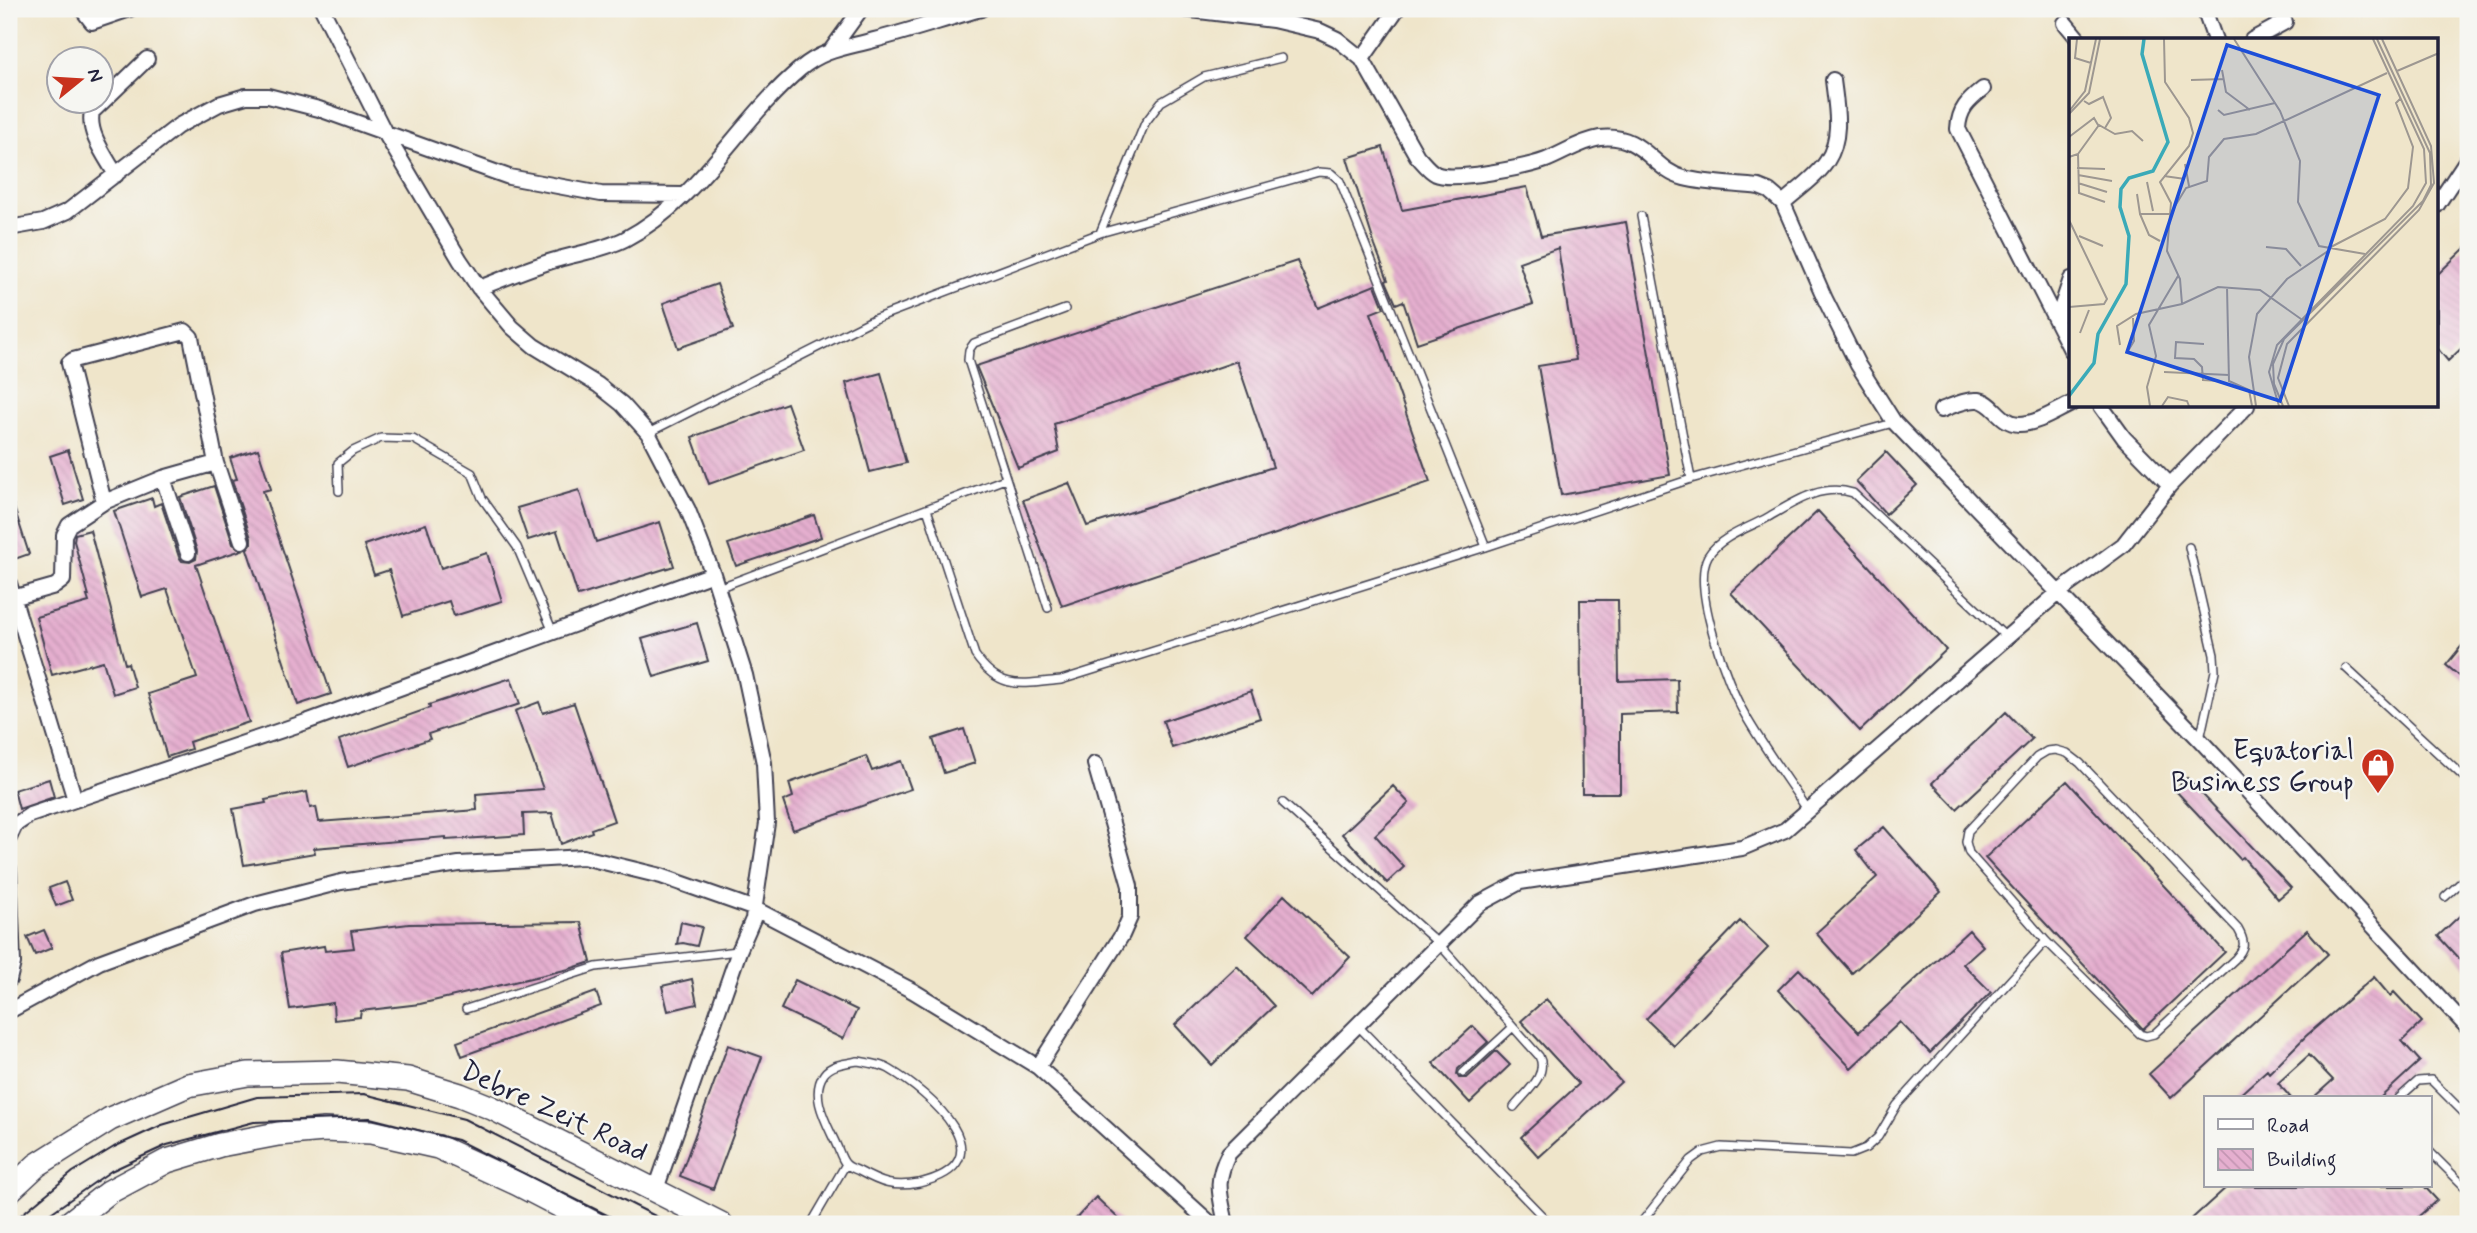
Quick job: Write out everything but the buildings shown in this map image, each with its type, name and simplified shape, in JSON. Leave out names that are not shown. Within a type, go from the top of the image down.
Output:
[{"type":"main road","name":"Debre Zeit Road","points":[[9,1191],[37,1165],[110,1119],[188,1085],[248,1074],[337,1072],[408,1079],[460,1095],[492,1108],[721,1224]]},
{"type":"main road","points":[[68,1224],[109,1192],[167,1161],[220,1145],[278,1134],[324,1130],[371,1132],[438,1147],[595,1224]]},
{"type":"street","points":[[82,9],[92,22],[130,9]]},
{"type":"street","points":[[323,9],[385,133],[460,260],[480,288],[512,327],[534,346],[597,384],[622,404],[648,433],[688,510],[713,574],[745,675],[764,763],[767,823],[755,909],[656,1192]]},
{"type":"street","points":[[832,49],[861,9]]},
{"type":"street","points":[[480,288],[530,268],[625,239],[661,215],[725,153],[765,103],[802,68],[832,49],[874,41],[981,9]]},
{"type":"street","points":[[1183,9],[1272,20],[1337,39],[1362,59],[1417,156],[1438,175],[1452,176],[1530,165],[1582,143],[1616,138],[1630,141],[1683,178],[1759,187],[1769,191],[1783,203],[1825,299],[1858,365],[1894,422],[2200,740],[2468,1028]]},
{"type":"street","points":[[2204,9],[2214,38]]},
{"type":"street","points":[[1362,59],[1399,10]]},
{"type":"street","points":[[2256,38],[2285,22]]},
{"type":"street","points":[[2065,23],[2077,38]]},
{"type":"street","points":[[116,175],[92,130],[92,112],[147,59]]},
{"type":"street","points":[[1783,203],[1828,160],[1835,141],[1838,120],[1833,80]]},
{"type":"street","points":[[1983,89],[1969,100],[1959,114],[1958,129],[2069,346]]},
{"type":"street","points":[[9,229],[43,222],[68,211],[178,125],[219,104],[246,96],[268,96],[306,106],[509,177],[601,194],[683,195]]},
{"type":"street","points":[[2438,203],[2468,158]]},
{"type":"street","points":[[2057,321],[2069,285]]},
{"type":"street","points":[[104,502],[69,363],[185,331],[191,337],[216,463],[242,541]]},
{"type":"street","points":[[1941,410],[1973,400],[1982,400],[1998,415],[2019,424],[2035,421],[2069,405]]},
{"type":"street","points":[[2102,408],[2124,438],[2170,485]]},
{"type":"street","points":[[1227,1221],[1220,1194],[1219,1172],[1229,1153],[1479,904],[1520,882],[1742,848],[1786,830],[2059,592],[2123,545],[2170,485],[2245,408]]},
{"type":"street","points":[[75,800],[10,593],[55,586],[63,580],[64,535],[69,525],[104,502],[163,478],[216,463]]},
{"type":"street","points":[[163,478],[188,553]]},
{"type":"street","points":[[9,838],[15,825],[30,815],[306,722],[713,574]]},
{"type":"street","points":[[1038,1067],[1122,935],[1130,917],[1130,886],[1095,765]]},
{"type":"street","points":[[9,1010],[99,962],[254,904],[341,882],[459,864],[583,857],[661,876],[755,909],[913,991],[1038,1067],[1211,1224]]},
{"type":"street","points":[[9,869],[13,963],[9,980]]},
{"type":"lane","points":[[1100,233],[1145,123],[1161,102],[1204,77],[1281,58]]},
{"type":"lane","points":[[648,433],[874,319],[1100,233],[1319,172],[1331,173],[1340,181],[1486,547]]},
{"type":"lane","points":[[1641,216],[1691,479]]},
{"type":"lane","points":[[1048,608],[968,360],[974,343],[1065,309]]},
{"type":"lane","points":[[927,509],[975,655],[987,672],[1002,681],[1028,683],[1061,680],[1486,547],[1691,479],[1894,422]]},
{"type":"lane","points":[[339,491],[338,463],[354,451],[381,438],[413,439],[472,473],[482,498],[517,547],[553,632]]},
{"type":"lane","points":[[718,589],[1005,479]]},
{"type":"lane","points":[[1809,812],[1743,712],[1724,668],[1704,596],[1703,574],[1708,557],[1719,544],[1808,495],[1827,489],[1853,493],[2007,637]]},
{"type":"lane","points":[[2189,547],[2214,655],[2215,671],[2200,740]]},
{"type":"lane","points":[[2346,668],[2468,780]]},
{"type":"lane","points":[[2056,750],[2067,753],[2080,763],[2238,929],[2245,940],[2244,949],[2235,959],[2154,1034],[2146,1036],[2140,1034],[2046,941],[1969,853],[1966,842],[1968,831],[2037,757],[2046,751],[2056,750]]},
{"type":"lane","points":[[1283,803],[1439,944],[1539,1056],[1543,1071],[1514,1107]]},
{"type":"lane","points":[[2445,897],[2468,876]]},
{"type":"lane","points":[[1640,1224],[1690,1160],[1702,1152],[1721,1147],[1851,1154],[1866,1148],[1878,1137],[1897,1105],[2046,941]]},
{"type":"lane","points":[[466,1009],[596,967],[739,951]]},
{"type":"lane","points":[[1358,1026],[1550,1224]]},
{"type":"lane","points":[[1463,1073],[1513,1027]]},
{"type":"lane","points":[[858,1061],[886,1068],[919,1091],[955,1127],[961,1143],[960,1160],[949,1171],[934,1179],[908,1185],[885,1185],[846,1164],[821,1110],[819,1090],[825,1073],[837,1065],[858,1061]]},
{"type":"lane","points":[[2401,1096],[2418,1081],[2431,1080],[2468,1117]]},
{"type":"lane","points":[[2432,1154],[2468,1191]]},
{"type":"lane","points":[[811,1224],[846,1164]]},
{"type":"tram line","points":[[10,1224],[73,1172],[114,1147],[162,1125],[257,1097],[364,1094],[464,1119],[671,1224]]},
{"type":"tram line","points":[[35,1224],[111,1171],[167,1145],[254,1122],[370,1118],[457,1140],[625,1224]]},
{"type":"place","name":"Equatorial Business Group","points":[[2378,795]]}]
